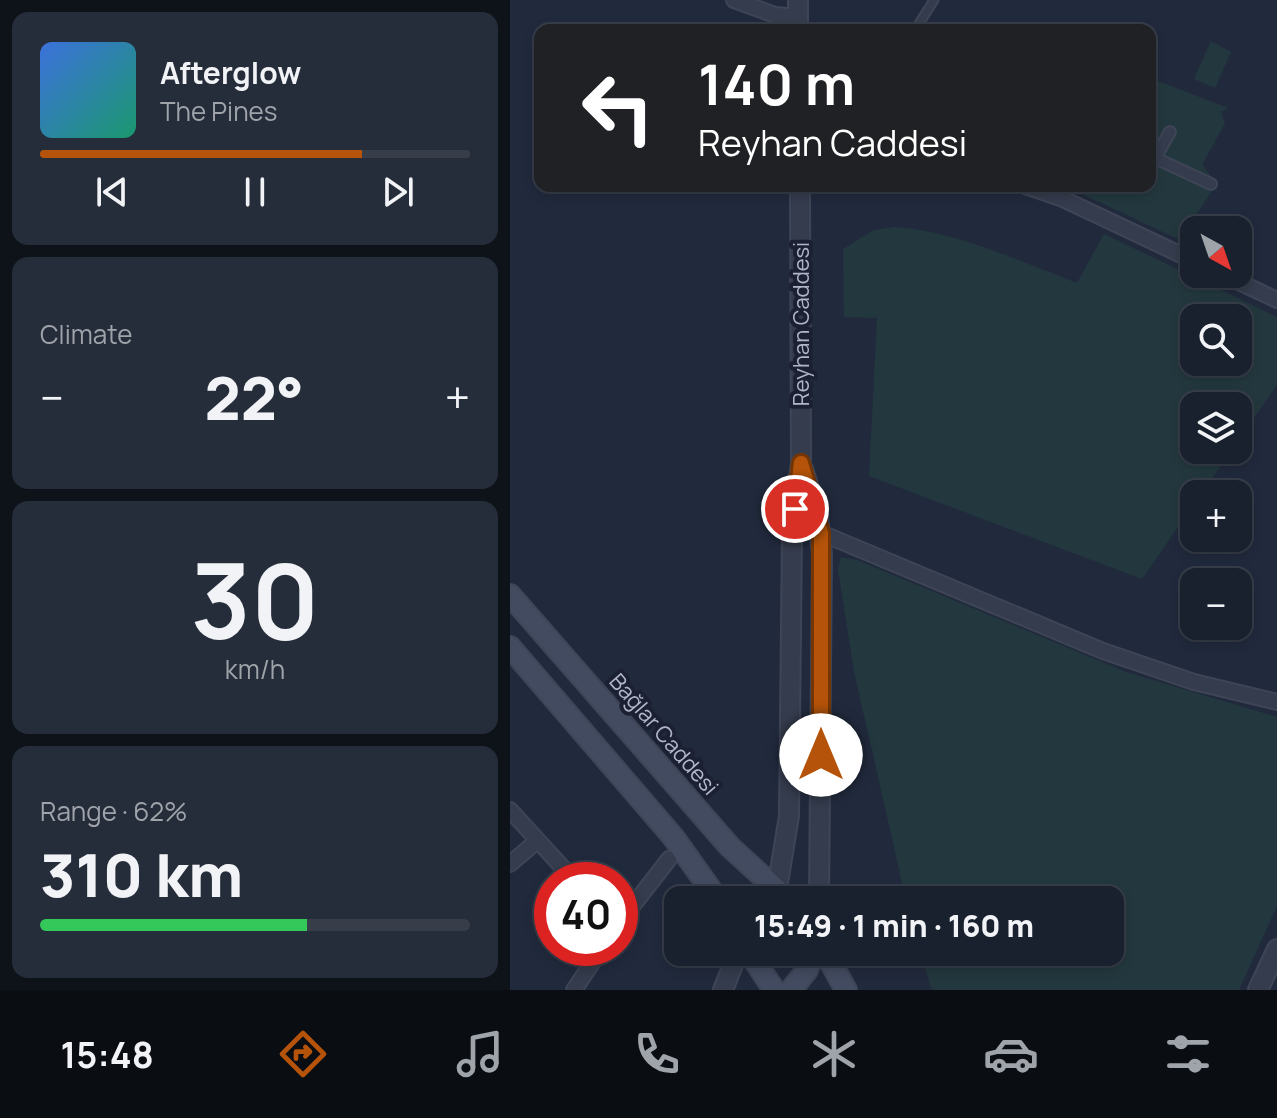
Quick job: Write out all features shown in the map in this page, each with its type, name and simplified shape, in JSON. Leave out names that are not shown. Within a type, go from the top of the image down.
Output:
[{"type":"main road","name":"Bağlar Caddesi","points":[[510,595],[730,847],[768,886]]},
{"type":"main road","points":[[510,647],[674,838],[708,886]]},
{"type":"main road","points":[[758,966],[774,990]]},
{"type":"main road","points":[[791,990],[809,966]]},
{"type":"main road","points":[[833,966],[846,990]]},
{"type":"street","points":[[734,0],[775,15],[798,16]]},
{"type":"street","points":[[1156,154],[1170,132]]},
{"type":"street","points":[[1156,160],[1211,184]]},
{"type":"street","name":"Reyhan Caddesi","points":[[779,886],[789,816],[792,532],[801,463],[800,192]]},
{"type":"street","points":[[1043,192],[1180,254]]},
{"type":"street","points":[[1252,288],[1277,300]]},
{"type":"street","name":"Reyhan Caddesi","points":[[801,463],[821,533],[819,886]]},
{"type":"street","points":[[821,533],[1103,651],[1194,682],[1277,702]]},
{"type":"street","points":[[510,810],[557,862]]},
{"type":"street","points":[[510,864],[537,841]]},
{"type":"street","points":[[638,899],[669,859]]},
{"type":"street","points":[[1258,990],[1277,949]]},
{"type":"street","points":[[574,990],[590,966]]},
{"type":"street","points":[[723,990],[732,966]]},
{"type":"lane","points":[[919,24],[934,0]]},
{"type":"green space","points":[[1211,41],[1231,52],[1215,88],[1194,79]]},
{"type":"green space","points":[[1156,80],[1228,108],[1221,112],[1225,123],[1202,165],[1217,183],[1196,216],[1180,216],[1180,240],[1078,192],[1156,192]]},
{"type":"green space","points":[[895,227],[919,230],[988,249],[1077,283],[1104,234],[1180,270],[1180,288],[1217,288],[1250,304],[1180,304],[1180,376],[1252,376],[1252,305],[1277,317],[1277,385],[1252,421],[1252,392],[1180,392],[1180,464],[1222,464],[1211,480],[1180,480],[1180,524],[1142,579],[869,476],[877,318],[844,317],[843,249],[874,230]]},
{"type":"green space","points":[[841,557],[857,560],[1126,672],[1277,717],[1277,906],[1239,990],[932,990],[924,966],[1124,966],[1124,886],[903,886],[854,671],[838,569]]},
{"type":"route","points":[[795,509],[801,463],[821,533],[821,755]]}]
